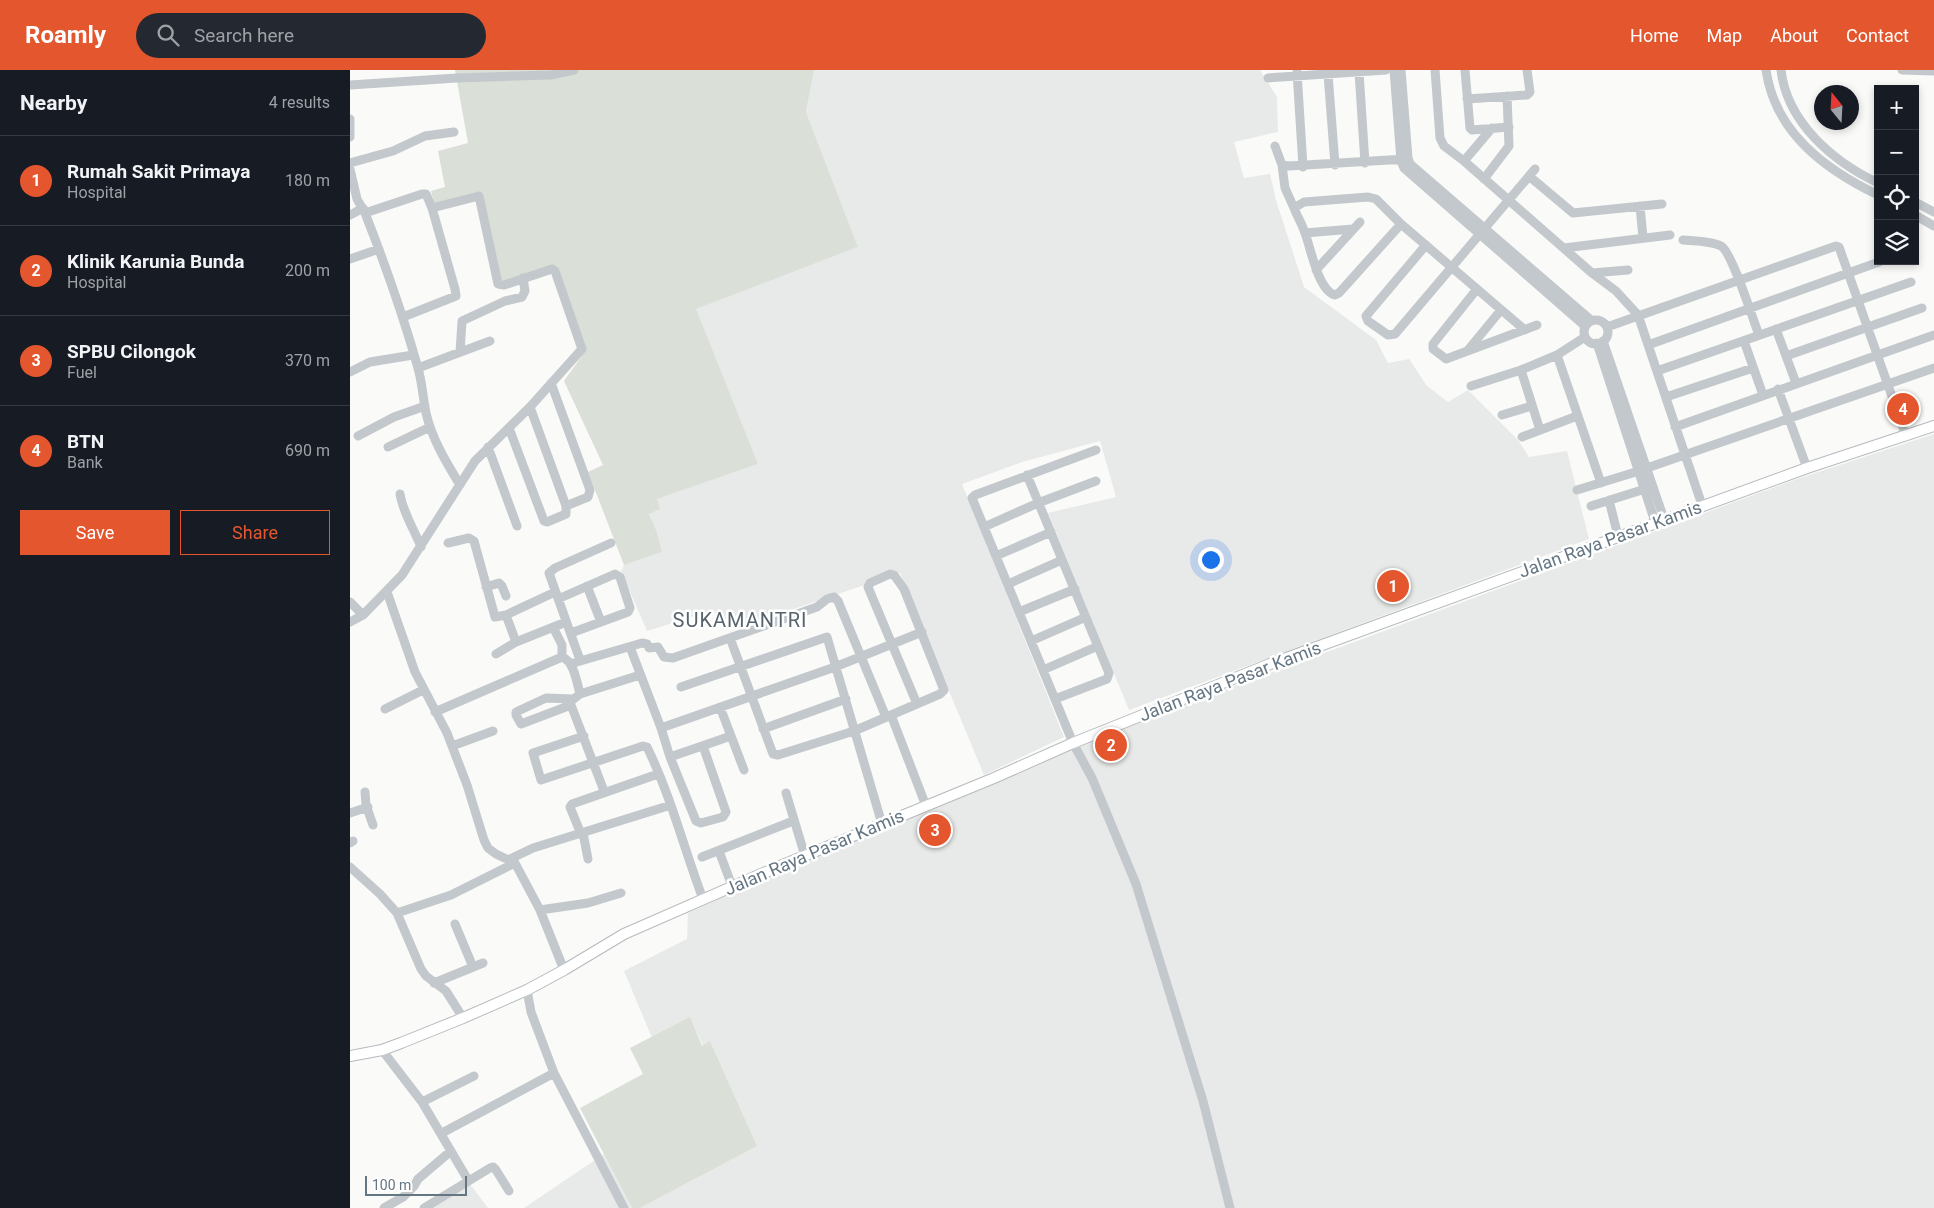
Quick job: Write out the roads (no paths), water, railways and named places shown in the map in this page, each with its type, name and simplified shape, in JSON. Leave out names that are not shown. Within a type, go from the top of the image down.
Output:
[{"type":"main road","name":"Jalan Raya Pasar Kamis","points":[[350,1056],[401,1044],[527,990],[624,934],[732,886],[1073,743],[1279,661],[1807,468],[1934,426]]},
{"type":"street","points":[[350,85],[457,78],[551,76],[574,70]]},
{"type":"street","points":[[1268,78],[1297,73],[1328,74],[1386,70]]},
{"type":"street","points":[[1394,70],[1404,159],[1482,232],[1589,323]]},
{"type":"street","points":[[1401,70],[1404,159]]},
{"type":"street","points":[[1435,70],[1441,143],[1484,178],[1592,273],[1616,291],[1638,315],[1702,506]]},
{"type":"street","points":[[1465,70],[1470,128],[1472,130],[1509,127]]},
{"type":"street","points":[[1467,98],[1529,94],[1527,70]]},
{"type":"street","points":[[1766,70],[1771,97],[1784,122],[1802,144],[1830,167],[1874,193]]},
{"type":"street","points":[[1781,70],[1786,95],[1798,118],[1816,140],[1844,162],[1874,180]]},
{"type":"street","points":[[1902,70],[1934,71]]},
{"type":"street","points":[[1359,72],[1365,163]]},
{"type":"street","points":[[1297,73],[1303,167]]},
{"type":"street","points":[[1328,74],[1335,165]]},
{"type":"street","points":[[1484,178],[1509,146],[1507,96]]},
{"type":"street","points":[[350,119],[350,137]]},
{"type":"street","points":[[1464,161],[1492,128]]},
{"type":"street","points":[[350,163],[392,151],[424,136],[454,132]]},
{"type":"street","points":[[1275,146],[1282,166],[1285,188],[1305,233],[1316,270],[1329,292],[1335,296],[1340,293],[1401,224]]},
{"type":"street","points":[[1282,166],[1303,167],[1404,159]]},
{"type":"street","points":[[350,169],[355,193],[364,210],[404,317],[418,368],[430,426],[445,462],[460,485]]},
{"type":"street","points":[[1426,245],[1366,316],[1368,321],[1388,335],[1395,334],[1535,169]]},
{"type":"street","points":[[1529,176],[1573,213],[1662,204]]},
{"type":"street","points":[[350,215],[426,194],[432,208],[456,296],[404,317]]},
{"type":"street","points":[[350,622],[363,615],[402,575],[476,461],[530,407],[582,349],[555,271],[549,269],[504,285],[498,284],[496,281],[480,196],[432,208]]},
{"type":"street","points":[[1294,208],[1304,202],[1373,198],[1525,330]]},
{"type":"street","points":[[1919,204],[1934,212]]},
{"type":"street","points":[[1640,206],[1642,238]]},
{"type":"street","points":[[1919,217],[1934,226]]},
{"type":"street","points":[[1305,233],[1356,225],[1316,270]]},
{"type":"street","points":[[1564,248],[1670,235]]},
{"type":"street","points":[[1683,240],[1720,246],[1725,249],[1739,280],[1759,335]]},
{"type":"street","points":[[1607,327],[1836,246],[1841,249],[1906,436]]},
{"type":"street","points":[[350,259],[379,249]]},
{"type":"street","points":[[1648,344],[1874,264]]},
{"type":"street","points":[[1592,273],[1628,270]]},
{"type":"street","points":[[460,352],[462,321],[505,301],[522,296],[525,290],[523,278]]},
{"type":"street","points":[[1657,371],[1911,282]]},
{"type":"street","points":[[1477,289],[1432,346],[1447,359],[1537,325]]},
{"type":"street","points":[[1786,356],[1922,308]]},
{"type":"street","points":[[1467,350],[1501,310]]},
{"type":"street","points":[[1601,321],[1607,327],[1607,335],[1600,342],[1590,342],[1585,337],[1584,331],[1589,323],[1601,321]]},
{"type":"street","points":[[1776,329],[1796,384]]},
{"type":"street","points":[[1675,427],[1934,335]]},
{"type":"street","points":[[1471,386],[1521,370],[1557,355],[1585,337]]},
{"type":"street","points":[[418,368],[490,341]]},
{"type":"street","points":[[1744,341],[1763,395]]},
{"type":"street","points":[[1600,342],[1643,469],[1646,484],[1660,521]]},
{"type":"street","points":[[350,372],[370,362],[413,355]]},
{"type":"street","points":[[1557,355],[1601,483]]},
{"type":"street","points":[[1666,397],[1753,368]]},
{"type":"street","points":[[1577,490],[1685,455],[1934,368]]},
{"type":"street","points":[[1521,370],[1540,430]]},
{"type":"street","points":[[551,383],[590,490],[588,497],[566,506]]},
{"type":"street","points":[[1778,389],[1807,468]]},
{"type":"street","points":[[358,436],[394,417],[425,406]]},
{"type":"street","points":[[1502,415],[1532,406]]},
{"type":"street","points":[[509,428],[542,518],[547,522],[566,514],[566,506],[530,407]]},
{"type":"street","points":[[1522,436],[1577,416]]},
{"type":"street","points":[[388,447],[430,426]]},
{"type":"street","points":[[488,447],[517,526]]},
{"type":"street","points":[[1096,450],[975,495],[972,498],[1073,743],[1092,778],[1136,884],[1203,1101],[1230,1208]]},
{"type":"street","points":[[1027,475],[1109,674],[1107,678],[1055,698]]},
{"type":"street","points":[[984,527],[1038,503],[1096,481]]},
{"type":"street","points":[[1591,506],[1646,484]]},
{"type":"street","points":[[400,494],[403,509],[421,547]]},
{"type":"street","points":[[1609,500],[1618,536]]},
{"type":"street","points":[[996,556],[1051,532]]},
{"type":"street","points":[[448,543],[472,538],[495,617],[587,586],[615,574],[620,577],[630,610],[626,614],[571,633]]},
{"type":"street","points":[[580,660],[549,576],[551,571],[611,543]]},
{"type":"street","points":[[1008,584],[1062,560]]},
{"type":"street","points":[[730,638],[750,696],[772,752],[775,755],[854,731],[917,704],[940,694],[944,690],[904,590],[897,577],[890,574],[870,583],[868,587],[917,704]]},
{"type":"street","points":[[486,587],[499,583],[506,596]]},
{"type":"street","points":[[587,586],[601,622]]},
{"type":"street","points":[[1019,612],[1074,589]]},
{"type":"street","points":[[387,592],[415,672],[447,733],[484,840],[488,848],[512,862],[540,910],[564,970]]},
{"type":"street","points":[[570,664],[644,643],[649,648],[658,647],[664,657],[674,658],[818,607],[827,599],[834,597],[838,600],[926,806]]},
{"type":"street","points":[[350,602],[363,615]]},
{"type":"street","points":[[506,614],[516,642]]},
{"type":"street","points":[[1031,641],[1086,617]]},
{"type":"street","points":[[496,654],[516,642],[566,622]]},
{"type":"street","points":[[553,627],[562,645],[562,657]]},
{"type":"street","points":[[662,728],[835,667],[922,632]]},
{"type":"street","points":[[681,687],[827,637],[882,824]]},
{"type":"street","points":[[630,646],[662,728],[670,757],[696,821],[701,823],[724,817],[726,812],[703,746]]},
{"type":"street","points":[[1043,670],[1098,646]]},
{"type":"street","points":[[435,712],[562,657],[567,659],[570,664],[574,700],[584,736],[604,791]]},
{"type":"street","points":[[574,700],[546,698],[516,712],[516,715],[520,724],[547,716],[574,700],[640,675]]},
{"type":"street","points":[[385,709],[423,690]]},
{"type":"street","points":[[763,729],[846,699]]},
{"type":"street","points":[[720,707],[744,770]]},
{"type":"street","points":[[452,746],[493,732]]},
{"type":"street","points":[[584,736],[533,753],[540,779],[542,781],[644,746],[648,749],[658,774],[704,899]]},
{"type":"street","points":[[670,757],[731,736]]},
{"type":"street","points":[[588,859],[583,833],[571,805],[604,791],[658,774]]},
{"type":"street","points":[[365,792],[373,825]]},
{"type":"street","points":[[786,793],[805,856]]},
{"type":"street","points":[[397,913],[451,895],[512,862],[533,848],[670,805]]},
{"type":"street","points":[[350,813],[368,808]]},
{"type":"street","points":[[702,857],[793,820]]},
{"type":"street","points":[[719,851],[732,886]]},
{"type":"street","points":[[350,867],[380,894],[397,913],[421,969],[434,983],[446,991],[462,1018]]},
{"type":"street","points":[[540,910],[588,903],[621,893]]},
{"type":"street","points":[[455,924],[473,967]]},
{"type":"street","points":[[434,983],[482,964]]},
{"type":"street","points":[[527,990],[531,1012],[554,1073],[624,1208]]},
{"type":"street","points":[[382,1050],[422,1102],[468,1180]]},
{"type":"street","points":[[442,1134],[554,1073]]},
{"type":"street","points":[[422,1102],[474,1076]]},
{"type":"street","points":[[384,1208],[403,1197],[418,1179],[451,1151]]},
{"type":"street","points":[[424,1208],[468,1180],[493,1168],[509,1192]]},
{"type":"place","name":"BTN","points":[[1903,409]]},
{"type":"place","name":"Rumah Sakit Primaya","points":[[1393,586]]},
{"type":"place","name":"Klinik Karunia Bunda","points":[[1111,745]]},
{"type":"place","name":"SPBU Cilongok","points":[[935,830]]},
{"type":"district","name":"SUKAMANTRI","points":[[740,620]]}]
